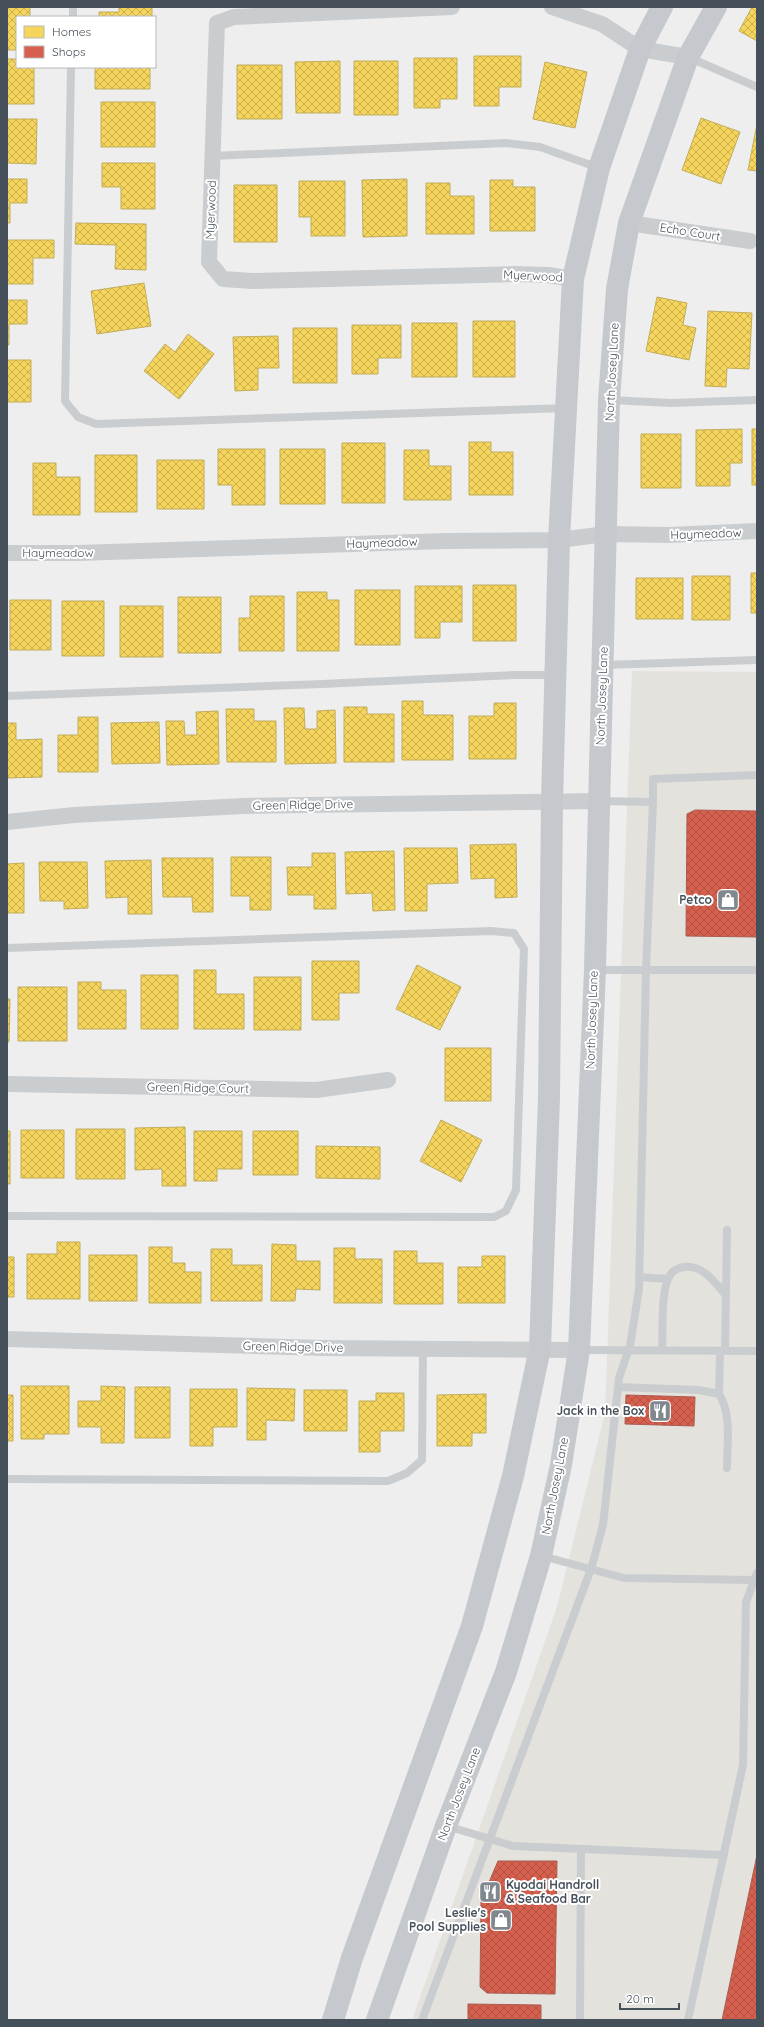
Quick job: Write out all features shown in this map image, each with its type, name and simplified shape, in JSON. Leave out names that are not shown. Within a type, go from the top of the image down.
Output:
[{"type":"main road","points":[[333,2020],[352,1958],[472,1626],[513,1476],[540,1348],[549,1098],[552,802],[559,540],[573,279],[599,168],[640,49],[662,7]]},
{"type":"main road","name":"North Josey Lane","points":[[377,2020],[446,1826],[506,1672],[541,1556],[561,1465],[579,1350],[595,970],[610,400],[617,289],[629,222],[688,57],[716,7]]},
{"type":"street","name":"Myerwood","points":[[452,7],[234,17],[217,23],[209,262],[223,279],[252,281],[515,274],[548,275],[573,279]]},
{"type":"street","points":[[552,7],[602,24],[640,49],[688,57]]},
{"type":"street","name":"Echo Court","points":[[629,222],[750,241]]},
{"type":"street","name":"Haymeadow","points":[[7,553],[94,553],[446,541],[559,540],[606,534],[670,535],[757,532]]},
{"type":"street","name":"Green Ridge Drive","points":[[7,822],[74,815],[243,806],[599,801]]},
{"type":"street","name":"Green Ridge Court","points":[[7,1084],[316,1090],[388,1080]]},
{"type":"street","name":"Green Ridge Drive","points":[[7,1339],[314,1348],[540,1348],[579,1350]]},
{"type":"lane","points":[[688,57],[757,87]]},
{"type":"lane","points":[[71,68],[65,401],[78,417],[96,424],[565,408]]},
{"type":"lane","points":[[212,156],[506,143],[540,147],[599,168]]},
{"type":"lane","points":[[610,400],[634,402],[757,400]]},
{"type":"lane","points":[[603,665],[757,660]]},
{"type":"lane","points":[[7,696],[330,684],[514,675],[555,675]]},
{"type":"lane","points":[[422,2020],[591,1569],[603,1525],[619,1378],[629,1350],[639,1277],[646,970],[653,779],[757,775]]},
{"type":"lane","points":[[599,801],[653,802]]},
{"type":"lane","points":[[7,948],[491,931],[514,933],[524,949],[516,1190],[506,1211],[494,1217],[7,1216]]},
{"type":"lane","points":[[595,970],[757,970]]},
{"type":"lane","points":[[719,1394],[726,1295],[727,1230]]},
{"type":"lane","points":[[662,1350],[665,1291],[668,1279],[678,1268],[694,1267],[707,1274],[726,1295]]},
{"type":"lane","points":[[639,1277],[668,1279]]},
{"type":"lane","points":[[7,1479],[388,1481],[407,1473],[422,1460],[423,1348]]},
{"type":"lane","points":[[579,1350],[757,1352]]},
{"type":"lane","points":[[618,1387],[699,1390],[719,1394],[725,1402],[726,1411],[727,1468]]},
{"type":"lane","points":[[541,1556],[624,1578],[756,1577],[746,1602],[743,1765],[688,2020]]},
{"type":"lane","points":[[446,1826],[513,1846],[724,1855]]},
{"type":"lane","points":[[580,2020],[581,1849]]},
{"type":"shaded area","points":[[632,671],[757,672],[757,2020],[412,2020],[557,1607],[605,1413]]},
{"type":"building: Homes","points":[[7,7],[30,7],[30,16],[16,16],[16,50],[7,50]]},
{"type":"building: Homes","points":[[119,7],[152,7],[152,16],[99,16],[99,12],[119,12]]},
{"type":"building: Homes","points":[[752,7],[757,7],[757,41],[739,31]]},
{"type":"building: Homes","points":[[474,56],[521,56],[521,87],[499,87],[499,106],[474,106]]},
{"type":"building: Homes","points":[[414,58],[457,58],[457,99],[440,99],[440,108],[414,108]]},
{"type":"building: Homes","points":[[7,59],[16,59],[16,68],[34,68],[34,104],[7,104]]},
{"type":"building: Homes","points":[[340,61],[340,113],[296,113],[295,62]]},
{"type":"building: Homes","points":[[354,61],[398,61],[398,115],[354,115]]},
{"type":"building: Homes","points":[[545,62],[587,72],[575,128],[533,119]]},
{"type":"building: Homes","points":[[237,65],[282,65],[282,119],[237,119]]},
{"type":"building: Homes","points":[[95,68],[150,68],[150,89],[95,89]]},
{"type":"building: Homes","points":[[101,102],[155,102],[155,147],[101,147]]},
{"type":"building: Homes","points":[[701,118],[740,132],[721,184],[682,170]]},
{"type":"building: Homes","points":[[7,119],[37,119],[36,164],[7,163]]},
{"type":"building: Homes","points":[[757,124],[757,171],[748,170]]},
{"type":"building: Homes","points":[[102,163],[155,163],[155,209],[121,209],[121,187],[102,187]]},
{"type":"building: Homes","points":[[7,179],[27,179],[27,203],[10,203],[10,223],[7,223]]},
{"type":"building: Homes","points":[[407,179],[407,236],[363,237],[362,180]]},
{"type":"building: Homes","points":[[490,180],[513,180],[513,187],[535,187],[535,231],[490,231]]},
{"type":"building: Homes","points":[[299,181],[345,181],[345,236],[311,236],[311,217],[299,217]]},
{"type":"building: Homes","points":[[426,183],[450,183],[450,196],[474,196],[474,234],[426,234]]},
{"type":"building: Homes","points":[[234,185],[277,185],[277,242],[234,242]]},
{"type":"building: Homes","points":[[76,223],[146,224],[146,270],[115,269],[116,245],[75,244]]},
{"type":"building: Homes","points":[[7,240],[54,240],[54,258],[33,258],[33,284],[7,284]]},
{"type":"building: Homes","points":[[144,283],[151,326],[97,334],[91,291]]},
{"type":"building: Homes","points":[[657,297],[687,303],[683,325],[696,328],[689,360],[646,351]]},
{"type":"building: Homes","points":[[7,300],[27,300],[27,324],[9,324],[9,345],[7,345]]},
{"type":"building: Homes","points":[[708,311],[752,313],[749,369],[727,368],[726,387],[705,386]]},
{"type":"building: Homes","points":[[473,321],[515,321],[515,377],[473,377]]},
{"type":"building: Homes","points":[[412,323],[457,323],[457,377],[412,377]]},
{"type":"building: Homes","points":[[352,325],[401,325],[401,358],[378,358],[378,374],[352,374]]},
{"type":"building: Homes","points":[[293,328],[337,328],[337,383],[293,383]]},
{"type":"building: Homes","points":[[188,334],[214,354],[179,399],[144,371],[165,344],[175,352]]},
{"type":"building: Homes","points":[[278,336],[279,368],[258,368],[258,390],[235,391],[233,337]]},
{"type":"building: Homes","points":[[7,360],[31,360],[31,402],[7,402]]},
{"type":"building: Homes","points":[[742,429],[742,463],[730,463],[730,486],[696,486],[696,430]]},
{"type":"building: Homes","points":[[752,429],[757,429],[757,485],[752,485]]},
{"type":"building: Homes","points":[[641,434],[681,434],[681,488],[641,488]]},
{"type":"building: Homes","points":[[469,442],[491,442],[491,452],[513,452],[513,495],[469,495]]},
{"type":"building: Homes","points":[[342,443],[385,443],[385,503],[342,503]]},
{"type":"building: Homes","points":[[218,449],[265,449],[265,505],[232,505],[232,485],[218,485]]},
{"type":"building: Homes","points":[[280,449],[325,449],[325,504],[280,504]]},
{"type":"building: Homes","points":[[404,450],[429,450],[429,466],[451,466],[451,500],[404,500]]},
{"type":"building: Homes","points":[[95,455],[137,455],[137,512],[95,512]]},
{"type":"building: Homes","points":[[157,460],[204,460],[204,509],[157,509]]},
{"type":"building: Homes","points":[[33,463],[56,463],[56,477],[80,477],[80,515],[33,515]]},
{"type":"building: Homes","points":[[751,573],[757,573],[757,613],[751,613]]},
{"type":"building: Homes","points":[[692,576],[730,576],[730,620],[692,620]]},
{"type":"building: Homes","points":[[636,578],[683,578],[683,619],[636,619]]},
{"type":"building: Homes","points":[[473,585],[516,585],[516,641],[473,641]]},
{"type":"building: Homes","points":[[415,586],[462,586],[462,622],[440,622],[440,638],[415,638]]},
{"type":"building: Homes","points":[[355,590],[400,590],[400,645],[355,645]]},
{"type":"building: Homes","points":[[297,592],[327,592],[327,600],[339,600],[339,651],[297,651]]},
{"type":"building: Homes","points":[[250,596],[284,596],[284,651],[239,651],[239,618],[250,618]]},
{"type":"building: Homes","points":[[178,597],[221,597],[221,653],[178,653]]},
{"type":"building: Homes","points":[[10,600],[51,600],[51,650],[10,650]]},
{"type":"building: Homes","points":[[62,601],[104,601],[104,656],[62,656]]},
{"type":"building: Homes","points":[[120,606],[163,606],[163,657],[120,657]]},
{"type":"building: Homes","points":[[402,701],[423,701],[423,715],[453,715],[453,760],[402,760]]},
{"type":"building: Homes","points":[[494,703],[516,703],[516,759],[469,759],[469,716],[494,716]]},
{"type":"building: Homes","points":[[344,707],[367,707],[367,714],[394,714],[394,762],[344,762]]},
{"type":"building: Homes","points":[[284,708],[304,708],[305,729],[317,729],[317,711],[335,710],[336,763],[285,764]]},
{"type":"building: Homes","points":[[226,709],[254,709],[254,721],[276,721],[276,762],[227,762]]},
{"type":"building: Homes","points":[[218,711],[219,764],[167,765],[166,721],[184,721],[185,735],[197,735],[196,712]]},
{"type":"building: Homes","points":[[78,717],[98,717],[98,772],[58,772],[58,735],[78,735]]},
{"type":"building: Homes","points":[[159,722],[160,763],[112,764],[111,723]]},
{"type":"building: Homes","points":[[7,723],[16,723],[16,740],[42,739],[42,777],[7,778]]},
{"type":"building: Homes","points":[[516,844],[517,897],[495,898],[495,878],[471,879],[470,845]]},
{"type":"building: Homes","points":[[404,848],[457,848],[458,883],[427,884],[427,911],[405,911]]},
{"type":"building: Homes","points":[[394,851],[395,910],[373,911],[372,893],[346,894],[345,852]]},
{"type":"building: Homes","points":[[312,853],[335,853],[336,909],[314,909],[314,895],[288,895],[287,867],[312,867]]},
{"type":"building: Homes","points":[[231,857],[271,857],[271,910],[250,910],[250,896],[231,896]]},
{"type":"building: Homes","points":[[162,858],[213,858],[213,912],[193,912],[192,897],[163,897]]},
{"type":"building: Homes","points":[[151,860],[152,914],[128,914],[128,897],[106,898],[105,861]]},
{"type":"building: Homes","points":[[39,862],[87,862],[88,908],[64,909],[64,901],[40,901]]},
{"type":"building: Homes","points":[[24,863],[24,913],[7,913],[7,864]]},
{"type":"building: Homes","points":[[312,961],[359,961],[359,993],[339,993],[339,1020],[312,1020]]},
{"type":"building: Homes","points":[[417,965],[461,987],[440,1030],[396,1009]]},
{"type":"building: Homes","points":[[194,970],[216,970],[216,994],[244,994],[244,1029],[194,1029]]},
{"type":"building: Homes","points":[[141,975],[178,975],[178,1029],[141,1029]]},
{"type":"building: Homes","points":[[254,977],[301,977],[301,1030],[254,1030]]},
{"type":"building: Homes","points":[[78,982],[101,982],[101,990],[126,990],[126,1029],[78,1029]]},
{"type":"building: Homes","points":[[18,987],[67,987],[67,1041],[18,1041]]},
{"type":"building: Homes","points":[[7,999],[10,999],[9,1042],[7,1042]]},
{"type":"building: Homes","points":[[445,1048],[491,1048],[491,1101],[445,1101]]},
{"type":"building: Homes","points":[[441,1120],[482,1140],[461,1182],[420,1161]]},
{"type":"building: Homes","points":[[185,1127],[186,1186],[162,1186],[162,1169],[135,1170],[135,1128]]},
{"type":"building: Homes","points":[[76,1129],[125,1129],[125,1179],[76,1179]]},
{"type":"building: Homes","points":[[21,1130],[64,1130],[64,1178],[21,1178]]},
{"type":"building: Homes","points":[[7,1131],[10,1131],[10,1184],[7,1184]]},
{"type":"building: Homes","points":[[194,1131],[242,1131],[242,1169],[217,1169],[217,1181],[194,1181]]},
{"type":"building: Homes","points":[[253,1131],[298,1131],[298,1175],[253,1175]]},
{"type":"building: Homes","points":[[316,1146],[380,1147],[380,1179],[316,1178]]},
{"type":"building: Homes","points":[[57,1242],[80,1242],[80,1299],[27,1299],[27,1254],[57,1254]]},
{"type":"building: Homes","points":[[272,1244],[296,1245],[296,1261],[320,1261],[320,1290],[296,1289],[295,1301],[271,1301]]},
{"type":"building: Homes","points":[[149,1247],[172,1247],[172,1263],[185,1263],[185,1272],[201,1272],[201,1303],[149,1303]]},
{"type":"building: Homes","points":[[334,1248],[355,1248],[355,1259],[382,1259],[382,1303],[334,1303]]},
{"type":"building: Homes","points":[[211,1249],[232,1249],[232,1265],[262,1265],[262,1301],[211,1301]]},
{"type":"building: Homes","points":[[394,1251],[417,1251],[417,1263],[443,1263],[443,1304],[394,1304]]},
{"type":"building: Homes","points":[[89,1255],[137,1255],[137,1301],[89,1301]]},
{"type":"building: Homes","points":[[482,1256],[505,1256],[505,1303],[458,1303],[458,1267],[482,1267]]},
{"type":"building: Homes","points":[[7,1257],[14,1257],[14,1297],[7,1297]]},
{"type":"building: Homes","points":[[21,1386],[69,1386],[69,1434],[44,1434],[44,1439],[21,1439]]},
{"type":"building: Homes","points":[[101,1386],[125,1387],[124,1443],[101,1443],[101,1427],[78,1427],[78,1401],[101,1401]]},
{"type":"building: Homes","points":[[135,1387],[170,1387],[170,1438],[135,1438]]},
{"type":"building: Homes","points":[[247,1388],[295,1389],[294,1421],[266,1420],[266,1440],[247,1440]]},
{"type":"building: Homes","points":[[190,1389],[237,1389],[237,1427],[213,1427],[213,1446],[190,1446]]},
{"type":"building: Homes","points":[[304,1390],[347,1390],[347,1431],[304,1431]]},
{"type":"building: Homes","points":[[376,1393],[404,1393],[404,1431],[380,1431],[380,1452],[359,1452],[359,1401],[376,1401]]},
{"type":"building: Homes","points":[[486,1394],[486,1433],[472,1433],[472,1446],[437,1446],[437,1395]]},
{"type":"building: Homes","points":[[7,1395],[13,1395],[13,1441],[7,1441]]},
{"type":"building: Shops","points":[[695,810],[757,811],[757,937],[686,936],[687,814]]},
{"type":"building: Shops","name":"Jack in the Box","points":[[626,1395],[695,1397],[694,1426],[625,1424]]},
{"type":"building: Shops","points":[[757,1855],[757,2020],[722,2020]]},
{"type":"building: Shops","points":[[498,1861],[557,1861],[555,1994],[487,1993],[480,1987],[481,1901]]},
{"type":"building: Shops","points":[[468,2004],[541,2005],[541,2020],[468,2020]]},
{"type":"place","name":"Petco","points":[[728,900]]},
{"type":"place","name":"Jack in the Box","points":[[660,1411]]},
{"type":"place","name":"Kyodai Handroll & Seafood Bar","points":[[490,1892]]},
{"type":"place","name":"Leslie's Pool Supplies","points":[[501,1920]]}]
